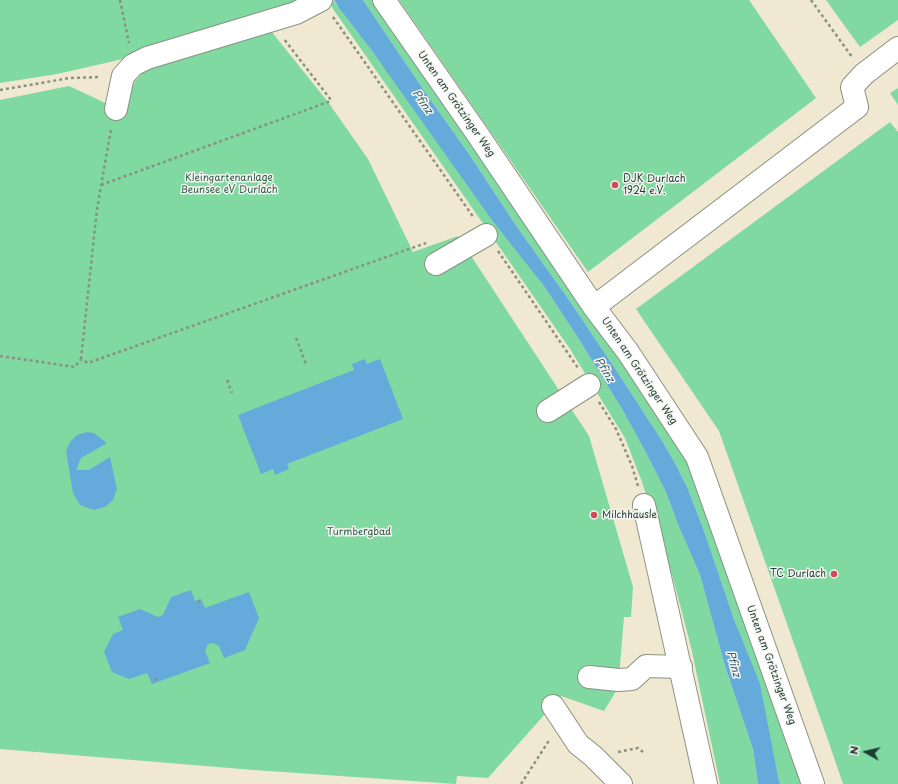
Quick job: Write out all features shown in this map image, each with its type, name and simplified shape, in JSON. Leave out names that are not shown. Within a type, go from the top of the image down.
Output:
[{"type":"lane","points":[[116,109],[123,76],[133,65],[147,58],[296,14],[321,0]]},
{"type":"lane","name":"Unten am Grötzinger Weg","points":[[384,0],[476,132],[594,307],[628,352],[697,457],[813,784]]},
{"type":"lane","points":[[594,307],[857,107],[852,87],[864,74],[898,48]]},
{"type":"lane","points":[[436,264],[486,236]]},
{"type":"lane","points":[[548,411],[589,385]]},
{"type":"lane","points":[[644,504],[706,784]]},
{"type":"lane","points":[[589,677],[619,680],[632,679],[646,666],[680,667]]},
{"type":"lane","points":[[557,714],[578,744],[594,756],[621,784]]},
{"type":"path","points":[[120,0],[130,50]]},
{"type":"path","points":[[811,0],[864,74]]},
{"type":"path","points":[[101,185],[331,100],[282,38],[283,17]]},
{"type":"path","points":[[0,90],[70,78],[123,76]]},
{"type":"path","points":[[0,356],[75,367],[81,359],[96,209],[116,109]]},
{"type":"path","points":[[81,359],[88,363],[412,249]]},
{"type":"path","points":[[296,338],[306,364]]},
{"type":"path","points":[[227,380],[232,394]]},
{"type":"path","points":[[198,600],[200,605]]},
{"type":"path","points":[[155,678],[157,682]]},
{"type":"path","points":[[521,784],[557,714]]},
{"type":"green space","points":[[0,0],[295,0],[292,6],[132,57],[57,74],[0,83]]},
{"type":"green space","points":[[333,0],[544,286],[622,409],[645,451],[665,490],[700,575],[725,666],[753,749],[758,784],[720,784],[691,647],[673,578],[642,482],[625,438],[570,349],[333,9],[330,2]]},
{"type":"green space","points":[[363,0],[377,0],[656,407],[692,470],[805,784],[780,784],[735,622],[703,528],[687,487],[676,465],[661,439],[567,297],[517,227],[469,154]]},
{"type":"green space","name":"DJK Durlach 1924 e.V.","points":[[399,0],[749,0],[816,98],[588,272]]},
{"type":"green space","points":[[826,0],[898,0],[898,20],[860,47]]},
{"type":"green space","name":"Turmbergbad","points":[[271,31],[328,102],[368,159],[413,252],[458,236],[589,436],[633,587],[631,617],[624,617],[618,688],[604,711],[561,696],[488,778],[457,776],[456,784],[254,770],[0,749],[0,100],[69,86],[123,112],[135,81],[144,71],[160,63]]},
{"type":"green space","points":[[898,88],[898,105],[890,93]]},
{"type":"green space","name":"TC Durlach","points":[[890,122],[898,132],[898,784],[843,784],[719,431],[636,309]]},
{"type":"water","name":"Pfinz","points":[[334,0],[363,0],[469,154],[517,227],[567,297],[661,439],[676,465],[687,487],[703,528],[735,622],[760,684],[780,784],[758,784],[753,749],[725,666],[700,575],[665,490],[622,409],[544,286],[492,220]]},
{"type":"water","points":[[365,359],[367,364],[380,359],[403,419],[287,464],[289,469],[275,475],[273,469],[261,474],[238,415],[354,370],[352,364]]},
{"type":"water","points":[[87,432],[94,433],[107,443],[81,458],[76,470],[89,470],[110,457],[117,489],[113,500],[105,507],[94,510],[80,505],[73,493],[66,451],[70,442],[77,435]]},
{"type":"water","points":[[191,590],[195,601],[201,599],[205,608],[249,592],[259,618],[245,650],[224,658],[219,646],[213,643],[208,644],[205,651],[210,663],[152,684],[147,673],[129,679],[112,672],[104,652],[113,634],[123,630],[118,617],[140,609],[158,617],[163,615],[171,597]]},
{"type":"place","name":"DJK Durlach 1924 e.V.","points":[[615,185]]},
{"type":"place","name":"Milchhäusle","points":[[594,515]]},
{"type":"place","name":"TC Durlach","points":[[834,574]]},
{"type":"park label","name":"Kleingartenanlage Beunsee eV Durlach","points":[[229,184]]}]
